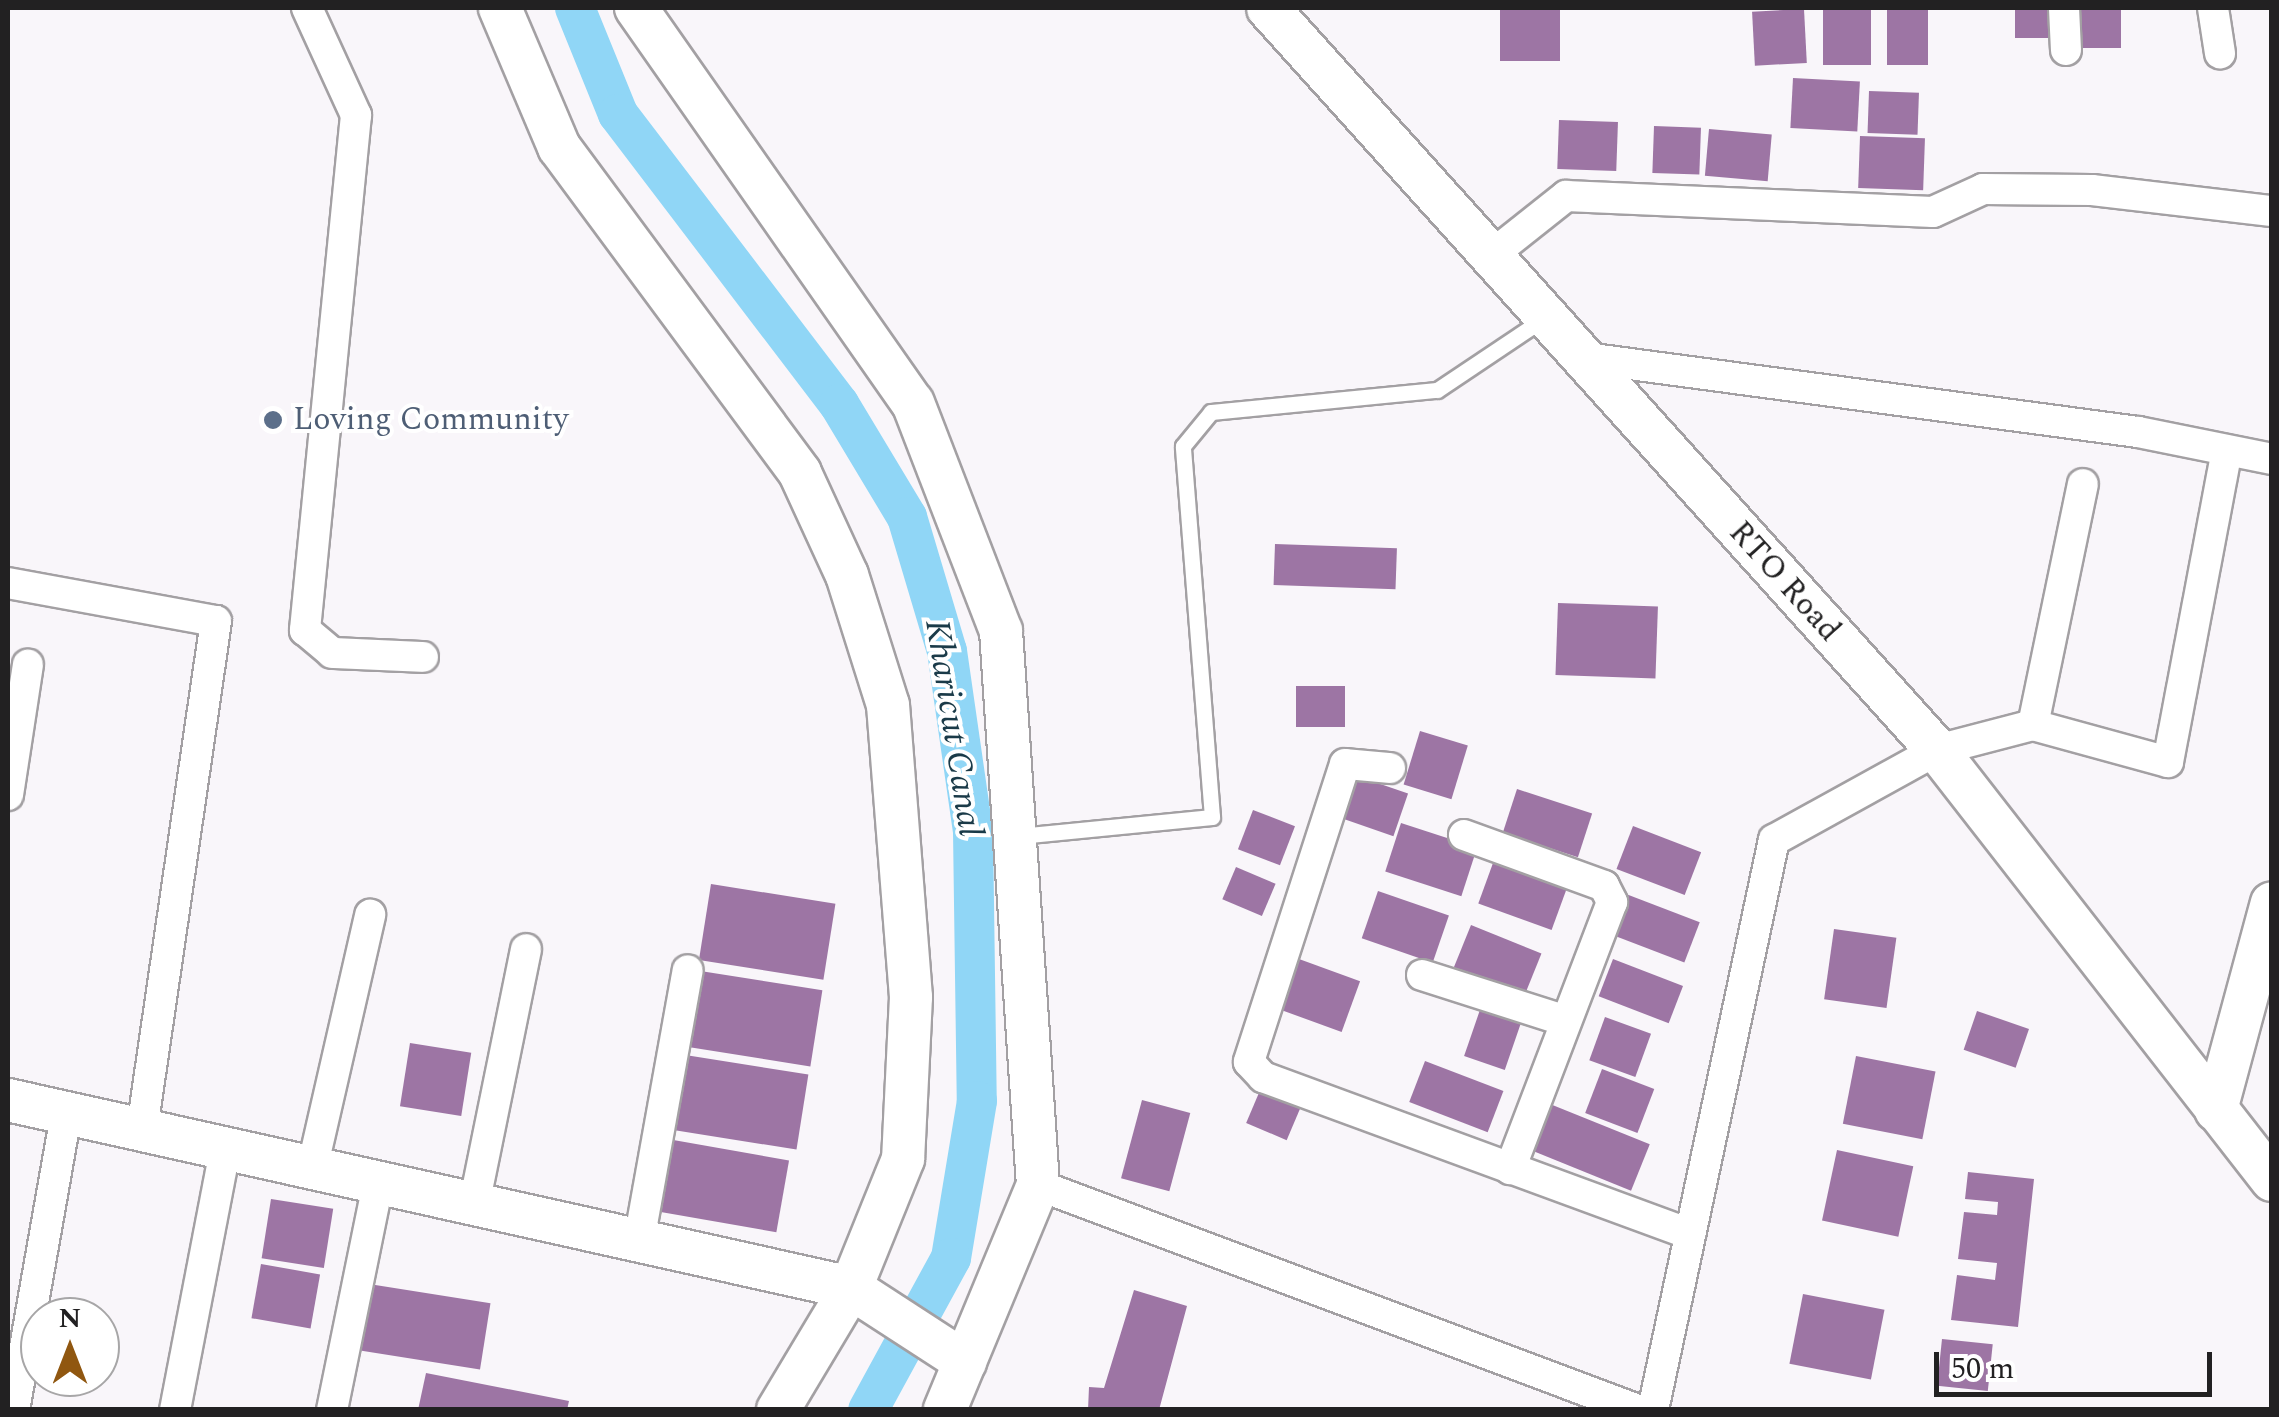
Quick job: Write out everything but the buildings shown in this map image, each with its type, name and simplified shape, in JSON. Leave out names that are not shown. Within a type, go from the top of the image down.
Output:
[{"type":"street","points":[[307,8],[356,116],[305,630],[332,653],[423,657]]},
{"type":"street","points":[[500,8],[559,147],[800,473],[847,574],[888,704],[911,997],[903,1159],[852,1288],[778,1410]]},
{"type":"street","points":[[636,8],[913,403],[1001,631],[1038,1184],[952,1353],[945,1410]]},
{"type":"street","name":"RTO Road","points":[[1268,8],[1488,258],[1937,750],[2272,1180]]},
{"type":"street","points":[[2064,8],[2066,50]]},
{"type":"street","points":[[2213,8],[2220,53]]},
{"type":"street","points":[[1488,258],[1566,196],[1933,212],[1983,189],[2092,190],[2272,211]]},
{"type":"street","points":[[1578,357],[2272,459]]},
{"type":"street","points":[[1652,1410],[1774,840],[1937,750],[2033,726],[2168,762],[2227,450]]},
{"type":"street","points":[[2033,726],[2083,484]]},
{"type":"street","points":[[8,583],[216,621],[142,1129]]},
{"type":"street","points":[[8,794],[28,665]]},
{"type":"street","points":[[1390,768],[1345,764],[1249,1062],[1264,1076],[1690,1234]]},
{"type":"street","points":[[1464,835],[1604,886],[1612,902],[1510,1168]]},
{"type":"street","points":[[2216,1110],[2272,903]]},
{"type":"street","points":[[312,1169],[370,914]]},
{"type":"street","points":[[474,1206],[526,950]]},
{"type":"street","points":[[639,1241],[688,970]]},
{"type":"street","points":[[1422,975],[1566,1021]]},
{"type":"street","points":[[8,1100],[67,1109],[225,1150],[852,1288],[952,1353]]},
{"type":"street","points":[[14,1410],[67,1109]]},
{"type":"street","points":[[175,1410],[225,1150]]},
{"type":"street","points":[[332,1410],[378,1184]]},
{"type":"street","points":[[1038,1184],[1638,1410]]},
{"type":"lane","points":[[1015,836],[1212,817],[1183,446],[1210,412],[1437,390],[1544,319]]},
{"type":"waterway","name":"Kharicut Canal","points":[[575,8],[618,114],[839,404],[907,517],[947,651],[973,831],[977,1101],[951,1258],[868,1410]]},
{"type":"place","name":"Loving Community","points":[[273,420]]}]
